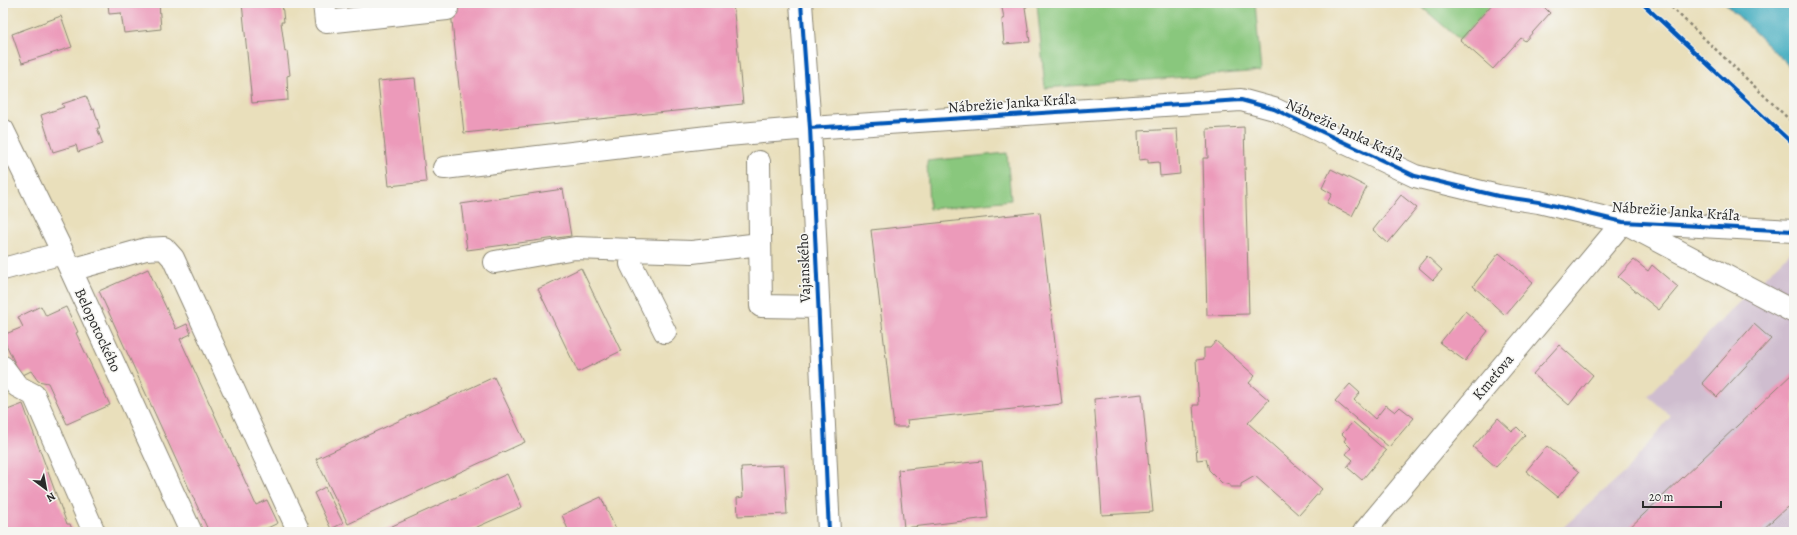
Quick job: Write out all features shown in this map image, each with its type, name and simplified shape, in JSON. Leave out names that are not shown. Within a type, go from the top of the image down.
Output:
[{"type":"street","points":[[324,3],[326,22],[447,9]]},
{"type":"street","name":"Vajanského","points":[[801,3],[810,128],[829,532]]},
{"type":"street","name":"Nábrežie Janka Kráľa","points":[[444,168],[716,136],[810,128],[1240,100],[1274,109],[1415,176],[1498,196],[1539,202],[1623,222],[1794,231]]},
{"type":"street","name":"Belopotockého","points":[[3,130],[67,261],[191,532]]},
{"type":"street","points":[[759,162],[761,306],[818,307]]},
{"type":"street","name":"Nábrežie Janka Kráľa","points":[[1623,222],[1794,312]]},
{"type":"street","name":"Kmeťova","points":[[1364,532],[1623,222]]},
{"type":"street","points":[[495,262],[575,248],[692,252],[760,244]]},
{"type":"street","points":[[3,269],[146,249],[164,248],[173,258],[299,532]]},
{"type":"street","points":[[633,250],[631,264],[665,332]]},
{"type":"street","points":[[3,368],[17,386],[34,395],[94,532]]},
{"type":"path","points":[[1667,3],[1794,124]]},
{"type":"shaded area","points":[[1794,249],[1794,532],[1558,532],[1627,470],[1671,416],[1648,396],[1729,312]]},
{"type":"green space","points":[[1037,3],[1255,3],[1261,71],[1045,88]]},
{"type":"green space","points":[[1417,3],[1493,3],[1460,40]]},
{"type":"green space","points":[[1007,153],[1011,200],[929,209],[927,161]]},
{"type":"water","points":[[1725,3],[1794,3],[1794,71]]},
{"type":"building","points":[[108,3],[159,3],[161,29],[124,33],[121,13],[109,14]]},
{"type":"building","points":[[242,3],[282,3],[284,22],[281,22],[290,75],[287,76],[288,100],[252,103]]},
{"type":"building","points":[[450,3],[733,3],[743,104],[464,133]]},
{"type":"building","points":[[1001,3],[1027,3],[1027,7],[1025,7],[1030,42],[1004,44],[1002,19],[1004,18]]},
{"type":"building","points":[[1493,3],[1540,3],[1550,13],[1525,41],[1521,38],[1493,69],[1460,40]]},
{"type":"building","points":[[61,16],[72,47],[22,63],[12,34]]},
{"type":"building","points":[[415,78],[426,182],[389,186],[378,81]]},
{"type":"building","points":[[86,96],[92,110],[94,109],[100,128],[97,128],[103,144],[78,152],[76,145],[53,152],[41,115],[64,107],[62,104]]},
{"type":"building","points":[[1244,127],[1249,314],[1207,315],[1203,158],[1208,158],[1207,129]]},
{"type":"building","points":[[1177,129],[1180,174],[1160,176],[1159,162],[1148,163],[1148,159],[1139,160],[1138,131]]},
{"type":"building","points":[[1331,169],[1367,187],[1352,216],[1327,203],[1332,194],[1322,188]]},
{"type":"building","points":[[563,189],[571,236],[467,250],[461,204]]},
{"type":"building","points":[[1401,195],[1417,208],[1388,243],[1373,230]]},
{"type":"building","points":[[1040,212],[1062,404],[907,420],[908,427],[894,427],[871,230]]},
{"type":"building","points":[[1499,253],[1533,282],[1505,315],[1473,286]]},
{"type":"building","points":[[1427,256],[1442,270],[1433,280],[1418,267]]},
{"type":"building","points":[[1634,260],[1648,271],[1652,265],[1678,287],[1659,310],[1618,277]]},
{"type":"building","points":[[581,268],[621,351],[578,372],[538,289]]},
{"type":"building","points":[[148,269],[176,329],[187,324],[191,334],[180,339],[256,505],[267,500],[278,523],[259,532],[209,532],[99,291]]},
{"type":"building","points":[[41,306],[46,316],[66,307],[78,332],[76,333],[110,405],[67,424],[48,383],[38,381],[31,371],[21,376],[3,338],[3,335],[23,327],[18,317]]},
{"type":"building","points":[[1465,311],[1488,331],[1465,361],[1440,343]]},
{"type":"building","points":[[1754,324],[1771,339],[1717,397],[1702,383]]},
{"type":"building","points":[[1216,341],[1255,376],[1249,383],[1269,400],[1248,423],[1322,489],[1299,515],[1255,476],[1241,484],[1241,487],[1230,487],[1230,485],[1222,483],[1209,470],[1206,459],[1197,460],[1193,405],[1199,405],[1196,360],[1204,359],[1204,348],[1210,348]]},
{"type":"building","points":[[1559,345],[1593,375],[1569,405],[1533,374]]},
{"type":"building","points":[[1794,372],[1794,514],[1787,507],[1760,532],[1625,532]]},
{"type":"building","points":[[494,377],[525,442],[348,524],[316,459]]},
{"type":"building","points":[[1350,384],[1360,393],[1354,400],[1375,419],[1386,405],[1395,412],[1400,407],[1414,418],[1389,447],[1335,401]]},
{"type":"building","points":[[1142,394],[1153,512],[1102,515],[1094,399]]},
{"type":"building","points":[[23,404],[67,524],[70,524],[73,532],[3,532],[3,406],[5,411]]},
{"type":"building","points":[[1498,418],[1512,431],[1517,427],[1525,435],[1496,467],[1473,447]]},
{"type":"building","points":[[1353,422],[1386,451],[1362,480],[1347,467],[1353,460],[1346,454],[1351,448],[1344,441],[1346,438],[1342,434]]},
{"type":"building","points":[[1547,446],[1579,472],[1558,497],[1526,471]]},
{"type":"building","points":[[982,461],[988,518],[904,528],[898,470]]},
{"type":"building","points":[[784,465],[787,514],[738,516],[737,498],[743,497],[741,467]]},
{"type":"building","points":[[507,474],[522,507],[466,532],[379,532]]},
{"type":"building","points":[[325,487],[343,523],[331,529],[314,493]]},
{"type":"building","points":[[601,497],[617,532],[569,532],[562,515]]},
{"type":"cycle path","points":[[801,3],[810,128],[829,532]]},
{"type":"cycle path","points":[[1642,3],[1794,145]]},
{"type":"cycle path","points":[[810,128],[1241,100],[1274,109],[1415,176],[1498,196],[1539,202],[1623,222],[1794,231]]}]
